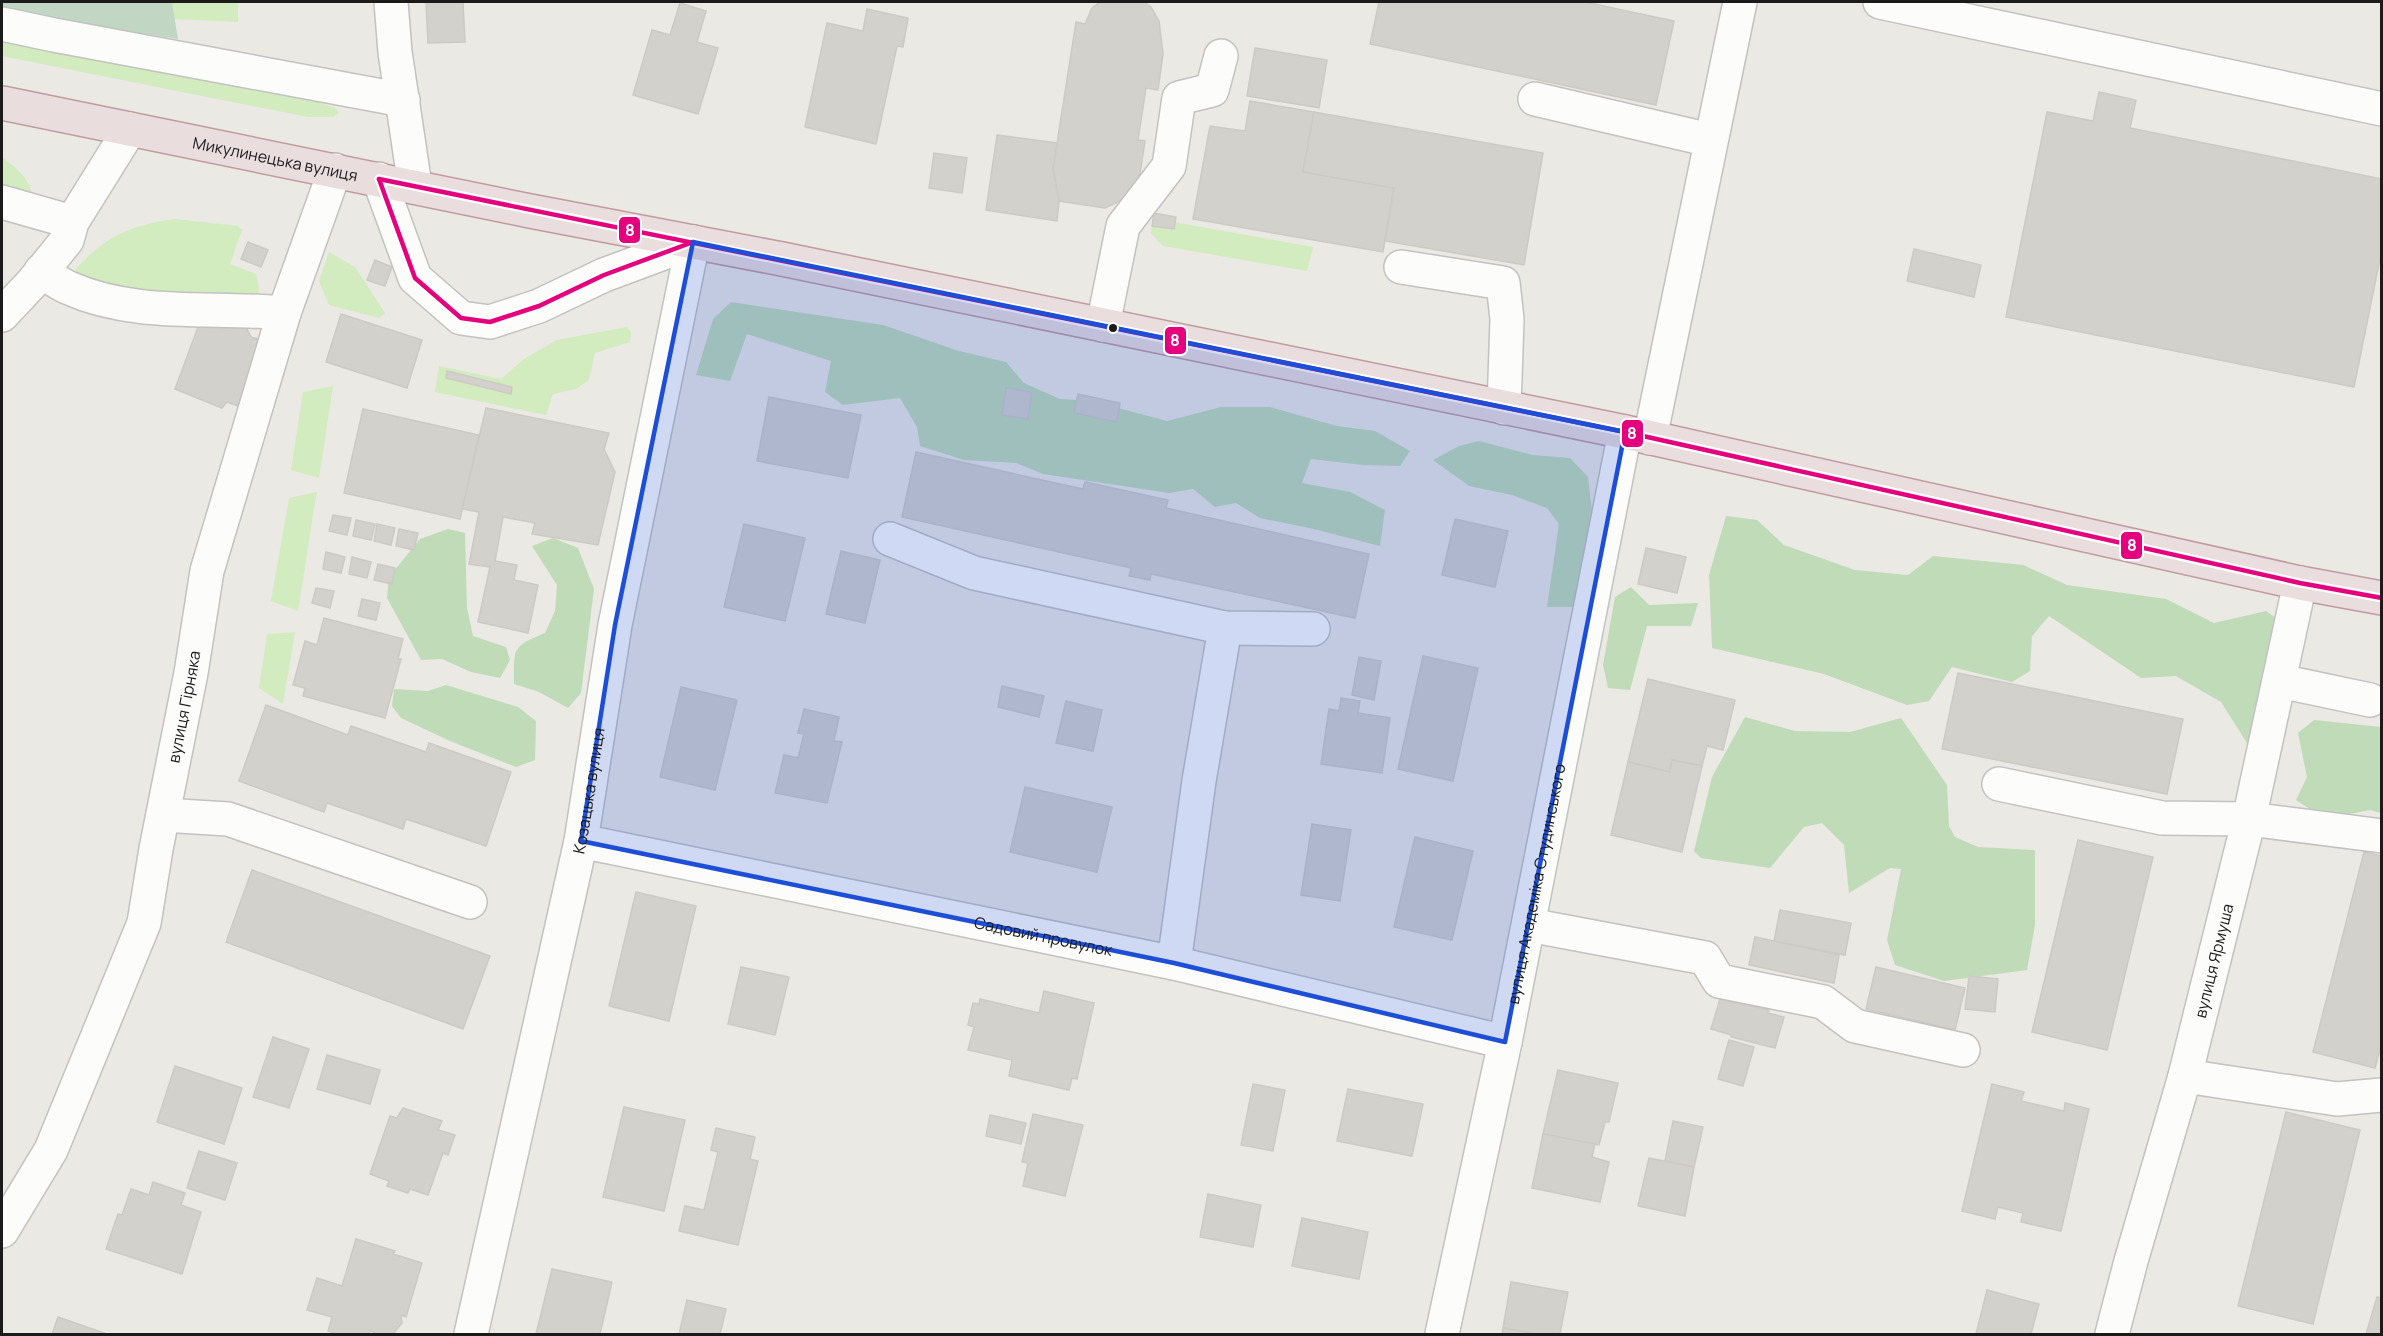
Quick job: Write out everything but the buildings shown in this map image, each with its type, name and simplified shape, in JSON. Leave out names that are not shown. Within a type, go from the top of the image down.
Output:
[{"type":"highway","name":"Микулинецька вулиця","points":[[2,103],[1638,435],[2300,583],[2382,598]]},
{"type":"street","points":[[391,2],[395,52],[415,186]]},
{"type":"street","name":"вулиця Академіка Студинського","points":[[1442,1335],[1529,925],[1638,435],[1710,140],[1740,2]]},
{"type":"street","points":[[1880,2],[2382,109]]},
{"type":"street","points":[[2,24],[403,100]]},
{"type":"street","points":[[1103,325],[1123,226],[1169,166],[1179,98],[1212,90],[1221,56]]},
{"type":"street","points":[[1535,99],[1710,140]]},
{"type":"street","points":[[2,315],[67,240],[72,222],[130,129]]},
{"type":"street","name":"вулиця Гірняка","points":[[2,1231],[51,1150],[144,923],[191,673],[207,571],[284,313],[335,170]]},
{"type":"street","points":[[379,179],[415,278],[461,318],[490,322],[530,309],[604,275],[693,242]]},
{"type":"street","points":[[2,202],[72,222]]},
{"type":"street","name":"Козацька вулиця","points":[[471,1335],[581,841],[615,625],[693,242]]},
{"type":"street","points":[[1401,267],[1503,283],[1507,318],[1504,408]]},
{"type":"street","points":[[41,271],[67,288],[116,303],[163,308],[284,313]]},
{"type":"street","points":[[890,539],[974,573],[1225,628],[1313,630]]},
{"type":"street","name":"вулиця Ярмуша","points":[[2112,1335],[2185,1076],[2249,819],[2300,583]]},
{"type":"street","points":[[1174,963],[1199,781],[1225,628]]},
{"type":"street","points":[[2280,681],[2370,700]]},
{"type":"street","points":[[1999,784],[2162,818],[2249,819],[2382,836]]},
{"type":"street","points":[[163,815],[228,819],[470,902]]},
{"type":"street","name":"Садовий провулок","points":[[581,841],[1174,963],[1505,1042]]},
{"type":"street","points":[[1529,925],[1705,958],[1719,981],[1823,1002],[1855,1026],[1963,1050]]},
{"type":"street","points":[[2185,1076],[2337,1099],[2382,1095]]},
{"type":"highlighted area","points":[[693,242],[1625,432],[1505,1042],[1174,963],[581,841],[615,625]]},
{"type":"green space","points":[[2,2],[172,2],[178,39],[2,12]]},
{"type":"green space","points":[[172,2],[238,2],[238,22],[173,19]]},
{"type":"green space","points":[[2,35],[147,63],[309,99],[335,108],[339,113],[333,117],[308,117],[2,56]]},
{"type":"green space","points":[[2,157],[15,167],[28,184],[34,206],[2,195]]},
{"type":"green space","points":[[175,219],[238,226],[242,230],[230,264],[256,274],[258,297],[194,304],[76,279],[76,269],[109,240],[132,229]]},
{"type":"green space","points":[[1174,222],[1313,247],[1307,271],[1163,246],[1151,233],[1152,226],[1173,229]]},
{"type":"green space","points":[[329,252],[355,267],[385,313],[379,318],[329,305],[319,281]]},
{"type":"green space","points":[[731,302],[883,325],[959,351],[1006,362],[1024,383],[1060,399],[1092,401],[1167,421],[1221,407],[1270,407],[1337,426],[1375,431],[1410,451],[1400,466],[1363,465],[1311,459],[1302,483],[1350,492],[1385,510],[1380,546],[1260,518],[1236,503],[1215,507],[1193,489],[1169,493],[1043,474],[1016,463],[964,460],[920,446],[917,427],[900,398],[843,405],[825,392],[831,361],[747,334],[730,381],[696,375],[713,319]]},
{"type":"green space","points":[[627,327],[631,332],[630,342],[595,353],[589,380],[576,389],[553,394],[546,415],[435,392],[439,366],[501,379],[524,359],[557,340]]},
{"type":"green space","points":[[333,386],[319,478],[291,470],[303,392]]},
{"type":"green space","points":[[1479,441],[1533,455],[1570,458],[1588,477],[1592,511],[1590,560],[1575,607],[1547,607],[1559,524],[1547,508],[1512,495],[1469,486],[1433,460],[1459,446]]},
{"type":"green space","points":[[317,492],[298,611],[271,601],[289,498]]},
{"type":"green space","points":[[1726,516],[1757,520],[1784,545],[1855,570],[1908,575],[1933,556],[2023,565],[2067,585],[2166,599],[2214,623],[2266,611],[2286,625],[2271,719],[2247,743],[2221,702],[2176,676],[2141,678],[2049,616],[2032,636],[2030,671],[2012,682],[1952,667],[1929,701],[1907,705],[1824,674],[1712,648],[1709,575]]},
{"type":"green space","points":[[448,529],[465,533],[467,608],[473,636],[506,647],[510,660],[500,678],[471,672],[442,659],[421,660],[387,598],[389,577],[420,539]]},
{"type":"green space","points":[[553,538],[578,548],[594,589],[581,693],[568,708],[539,692],[514,684],[514,663],[517,650],[526,642],[545,633],[555,611],[557,585],[532,546]]},
{"type":"green space","points":[[1631,587],[1649,605],[1698,603],[1691,626],[1647,626],[1630,690],[1608,688],[1603,665],[1615,597]]},
{"type":"green space","points":[[295,632],[283,704],[259,688],[267,634]]},
{"type":"green space","points":[[446,685],[518,707],[536,721],[535,760],[516,767],[450,741],[401,718],[392,706],[394,689],[428,691]]},
{"type":"green space","points":[[1745,717],[1795,731],[1850,732],[1901,718],[1947,785],[1949,826],[1955,837],[1978,847],[2035,850],[2035,925],[2027,970],[1944,981],[1895,965],[1887,940],[1901,869],[1890,868],[1849,893],[1844,845],[1822,823],[1804,827],[1770,868],[1701,858],[1694,851],[1712,777]]},
{"type":"green space","points":[[2314,720],[2381,727],[2381,813],[2370,810],[2325,819],[2296,800],[2307,777],[2298,733]]},
{"type":"transit line","name":"8","points":[[379,179],[1625,432],[2300,583],[2382,598]]},
{"type":"transit line","name":"8","points":[[379,179],[415,278],[461,318],[490,322],[539,306],[604,275],[693,242]]}]
